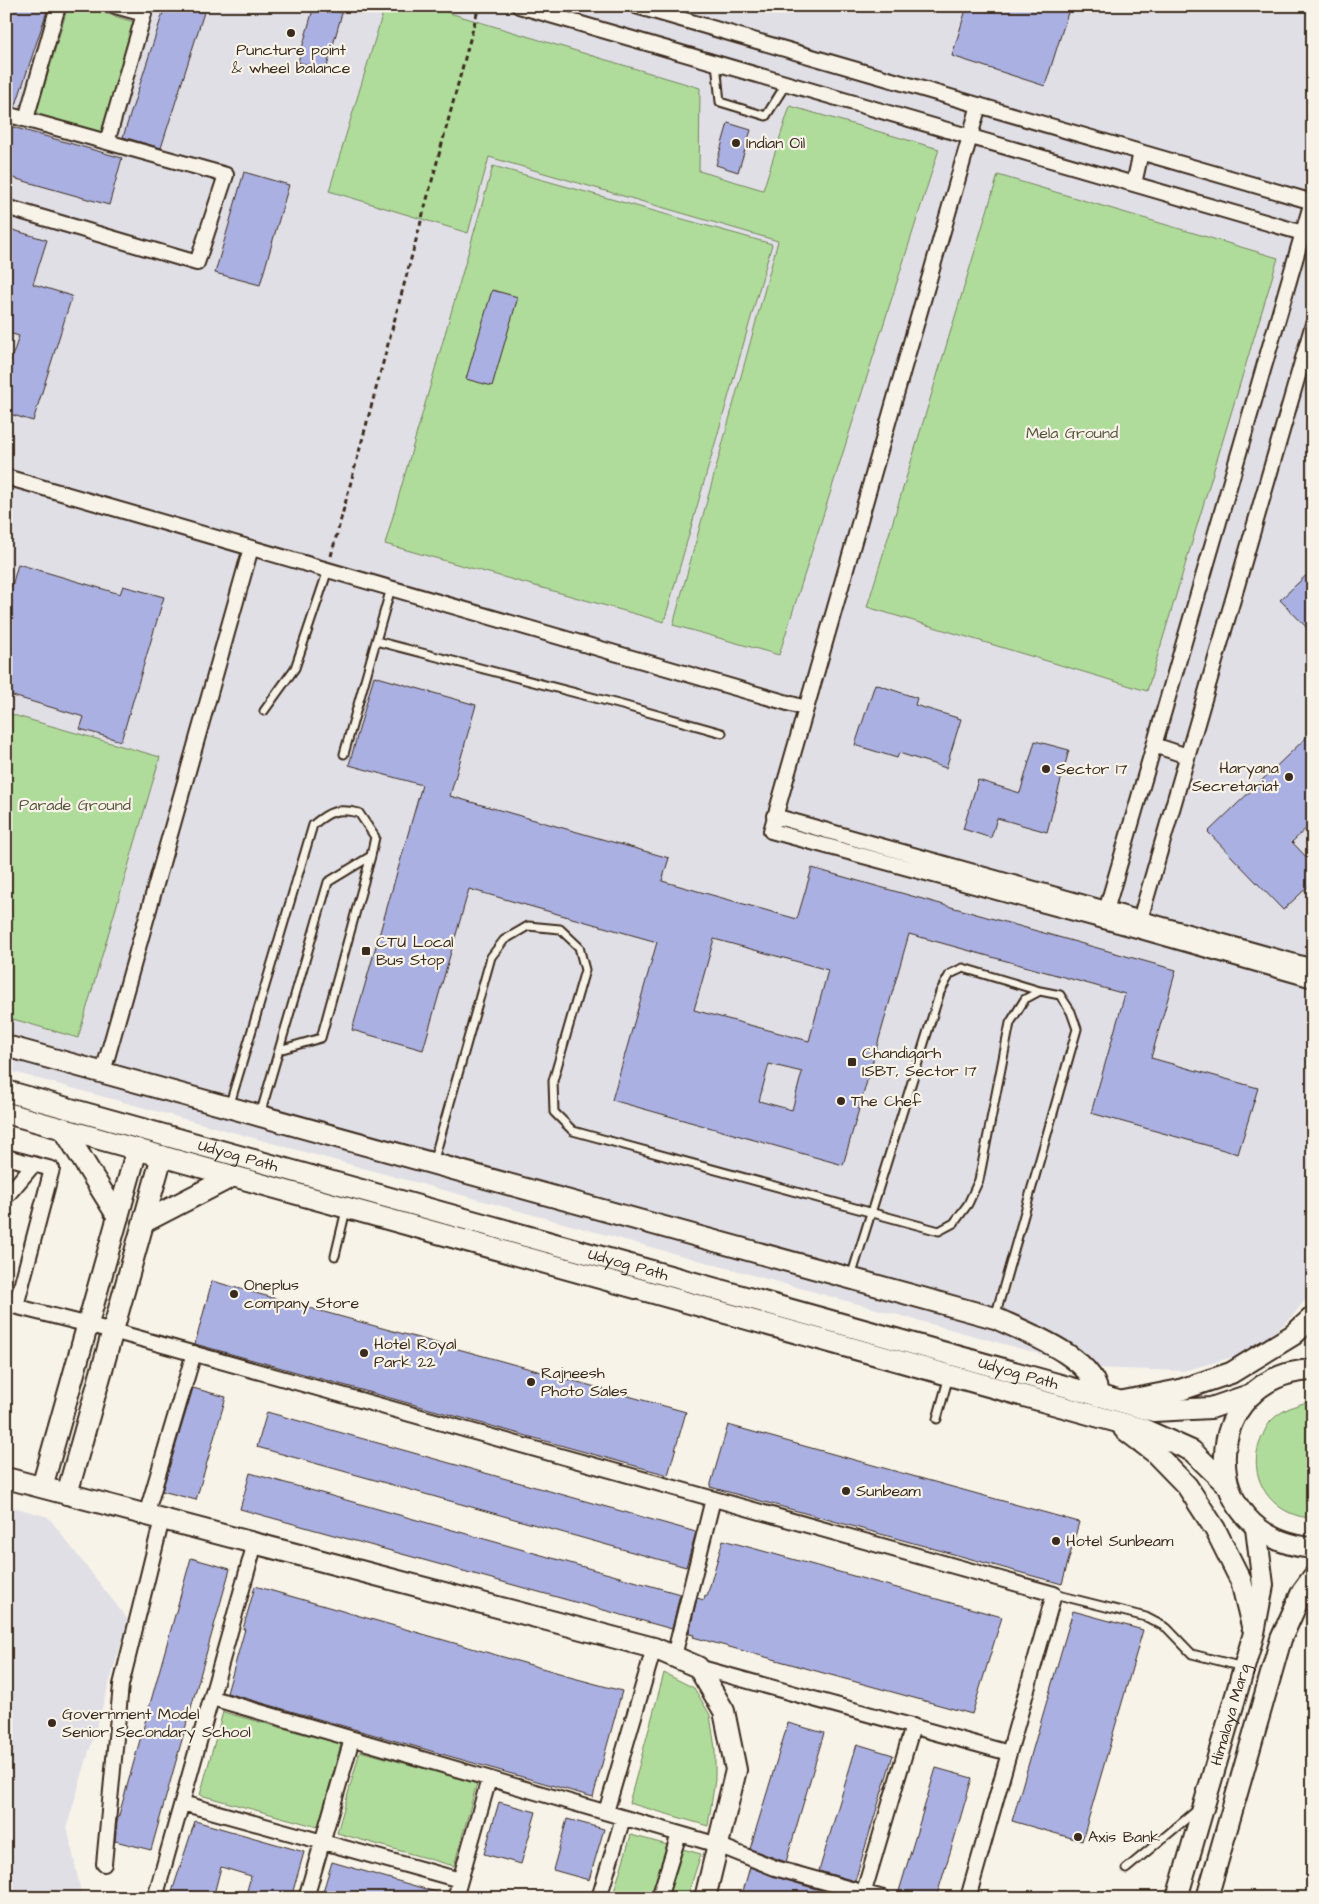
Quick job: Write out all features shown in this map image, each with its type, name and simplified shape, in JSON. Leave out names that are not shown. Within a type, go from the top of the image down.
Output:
[{"type":"main road","points":[[6,1046],[995,1318],[1063,1351],[1095,1380],[1098,1396]]},
{"type":"main road","name":"Udyog Path","points":[[6,1091],[1154,1412],[1212,1408],[1252,1394]]},
{"type":"main road","name":"Udyog Path","points":[[6,1113],[1143,1429],[1192,1451],[1227,1485]]},
{"type":"main road","points":[[63,1128],[118,1217]]},
{"type":"main road","points":[[42,1487],[137,1149]]},
{"type":"main road","points":[[67,1494],[162,1156]]},
{"type":"main road","points":[[144,1222],[233,1176]]},
{"type":"main road","points":[[1120,1402],[1180,1390],[1231,1373],[1293,1335],[1313,1317]]},
{"type":"main road","points":[[1310,1367],[1280,1376],[1266,1383],[1242,1405],[1231,1425],[1224,1449],[1224,1470],[1227,1485],[1246,1519],[1256,1528],[1271,1538],[1313,1548]]},
{"type":"main road","points":[[1113,1421],[1154,1452],[1191,1493],[1215,1529],[1241,1581],[1254,1633]]},
{"type":"main road","points":[[6,1478],[654,1648],[698,1667],[724,1711],[736,1770],[704,1898]]},
{"type":"main road","name":"Himalaya Marg","points":[[1177,1898],[1254,1633],[1263,1585],[1256,1528]]},
{"type":"main road","name":"Himalaya Marg","points":[[1207,1898],[1281,1639],[1302,1592],[1313,1577]]},
{"type":"main road","points":[[1281,1639],[1313,1602]]},
{"type":"street","points":[[26,119],[58,6]]},
{"type":"street","points":[[107,142],[148,10],[115,6]]},
{"type":"street","points":[[519,6],[555,11],[786,84],[1308,235]]},
{"type":"street","points":[[636,6],[1312,200],[1308,235],[1104,915]]},
{"type":"street","points":[[979,105],[774,816],[1104,915],[1313,966]]},
{"type":"street","points":[[6,114],[226,176],[197,263],[6,207]]},
{"type":"street","points":[[1134,184],[1141,152]]},
{"type":"street","points":[[1138,924],[1313,324]]},
{"type":"street","points":[[6,477],[805,708]]},
{"type":"street","points":[[103,1072],[251,548]]},
{"type":"street","points":[[1154,745],[1187,756]]},
{"type":"street","points":[[1138,924],[1313,980]]},
{"type":"street","points":[[6,1157],[52,1169],[11,1305],[194,1353],[1054,1594],[968,1898]]},
{"type":"street","points":[[6,1197],[34,1164]]},
{"type":"street","points":[[104,1864],[121,1684],[154,1517],[194,1353]]},
{"type":"street","points":[[674,1656],[713,1499]]},
{"type":"street","points":[[155,1898],[256,1543]]},
{"type":"street","points":[[606,1812],[654,1648]]},
{"type":"street","points":[[698,1667],[1009,1752]]},
{"type":"street","points":[[212,1698],[718,1845],[775,1868],[863,1895],[883,1898]]},
{"type":"street","points":[[863,1895],[913,1726]]},
{"type":"street","points":[[306,1898],[352,1739]]},
{"type":"street","points":[[455,1898],[489,1779]]},
{"type":"street","points":[[182,1803],[460,1880]]},
{"type":"street","points":[[599,1898],[623,1818]]},
{"type":"street","points":[[659,1898],[679,1834]]},
{"type":"lane","points":[[716,63],[720,102],[766,116],[786,84]]},
{"type":"lane","points":[[264,712],[296,668],[328,570]]},
{"type":"lane","points":[[344,754],[391,588]]},
{"type":"lane","points":[[376,641],[722,733]]},
{"type":"lane","points":[[229,1107],[313,825],[324,815],[343,809],[359,813],[375,837],[320,1038],[279,1050]]},
{"type":"lane","points":[[260,1116],[328,882],[371,856]]},
{"type":"lane","points":[[432,1163],[491,957],[504,940],[528,926],[560,929],[579,947],[585,970],[553,1081],[554,1112],[573,1131],[939,1231],[954,1224],[968,1204],[979,1180],[1010,1023],[1026,999],[1040,991]]},
{"type":"lane","points":[[850,1278],[940,992],[950,974],[963,968],[1040,991],[1060,995],[1071,1012],[1077,1029],[995,1318]]},
{"type":"lane","points":[[335,1256],[346,1207]]},
{"type":"lane","points":[[936,1419],[949,1375]]},
{"type":"lane","points":[[1054,1594],[1146,1617],[1167,1628],[1192,1654],[1244,1667]]},
{"type":"lane","points":[[1126,1869],[1204,1804]]},
{"type":"path","points":[[328,570],[479,6]]},
{"type":"shaded area","points":[[6,6],[1313,6],[1313,1290],[1291,1318],[1254,1351],[1184,1371],[1091,1368],[6,1070]]},
{"type":"shaded area","name":"Government Model Senior Secondary School","points":[[6,1505],[48,1517],[128,1620],[67,1826],[82,1898],[6,1898]]},
{"type":"green space","points":[[68,6],[81,6],[134,22],[101,133],[36,114]]},
{"type":"green space","points":[[385,6],[426,6],[700,88],[699,171],[763,190],[790,106],[939,149],[779,655],[673,625],[778,241],[489,157],[468,233],[329,191]]},
{"type":"green space","points":[[493,166],[772,244],[664,622],[385,544]]},
{"type":"green space","name":"Mela Ground","points":[[998,175],[1278,258],[1147,691],[867,607]]},
{"type":"green space","name":"Parade Ground","points":[[6,713],[160,757],[78,1038],[6,1017]]},
{"type":"green space","points":[[1313,1402],[1313,1518],[1298,1516],[1274,1502],[1265,1491],[1259,1479],[1256,1466],[1257,1451],[1270,1422],[1286,1410]]},
{"type":"green space","points":[[664,1673],[694,1688],[710,1715],[715,1748],[715,1780],[708,1826],[629,1803]]},
{"type":"green space","points":[[223,1712],[341,1744],[318,1827],[200,1795]]},
{"type":"green space","points":[[360,1751],[477,1783],[454,1866],[337,1833]]},
{"type":"green space","points":[[631,1835],[701,1854],[687,1898],[612,1898]]},
{"type":"building","points":[[11,6],[31,6],[47,11],[15,108],[6,105],[6,21]]},
{"type":"building","points":[[165,6],[206,6],[161,148],[123,137]]},
{"type":"building","points":[[314,6],[342,13],[326,70],[298,62]]},
{"type":"building","points":[[967,6],[1070,6],[1045,86],[952,56]]},
{"type":"building","points":[[6,123],[10,124],[9,126],[122,158],[109,205],[6,176]]},
{"type":"building","points":[[728,123],[751,130],[738,172],[716,165]]},
{"type":"building","points":[[244,172],[289,185],[260,285],[215,273]]},
{"type":"building","points":[[6,228],[47,240],[33,284],[72,296],[33,421],[6,413],[6,376],[19,336],[6,332]]},
{"type":"building","points":[[492,290],[518,297],[492,386],[466,379]]},
{"type":"building","points":[[18,564],[120,594],[123,586],[164,597],[121,741],[80,729],[84,717],[6,694],[6,584],[12,586]]},
{"type":"building","points":[[1313,569],[1313,634],[1280,600]]},
{"type":"building","points":[[374,676],[476,705],[450,796],[669,858],[662,881],[797,919],[812,868],[1176,970],[1151,1058],[1258,1088],[1238,1154],[1091,1113],[1125,994],[909,934],[843,1165],[612,1100],[657,942],[469,889],[423,1050],[352,1030],[422,785],[349,765]],"holes":[[[714,939],[828,970],[809,1041],[694,1010]],[[769,1064],[802,1072],[792,1110],[759,1101]]]},
{"type":"building","points":[[875,684],[917,698],[915,705],[961,719],[946,768],[899,753],[897,758],[855,745]]},
{"type":"building","name":"Haryana Secretariat","points":[[1313,731],[1313,822],[1292,842],[1313,864],[1313,882],[1283,910],[1208,832]]},
{"type":"building","points":[[1035,741],[1069,750],[1047,832],[997,818],[991,838],[963,829],[978,780],[1020,793]]},
{"type":"building","points":[[212,1281],[686,1412],[668,1475],[195,1344]]},
{"type":"building","points":[[193,1388],[226,1397],[196,1500],[162,1491]]},
{"type":"building","points":[[267,1412],[696,1532],[686,1567],[257,1447]]},
{"type":"building","points":[[728,1425],[1079,1522],[1062,1584],[710,1487]]},
{"type":"building","points":[[250,1473],[680,1594],[672,1629],[240,1509]]},
{"type":"building","points":[[723,1540],[1002,1617],[972,1714],[693,1637],[694,1635],[689,1634],[697,1598],[704,1600],[705,1595],[707,1596]]},
{"type":"building","points":[[191,1558],[230,1569],[151,1850],[115,1841],[117,1822]]},
{"type":"building","points":[[255,1586],[622,1691],[593,1797],[227,1693]]},
{"type":"building","points":[[1073,1611],[1143,1630],[1082,1841],[1012,1821]]},
{"type":"building","points":[[788,1723],[824,1733],[786,1862],[750,1849]]},
{"type":"building","points":[[857,1744],[893,1755],[855,1881],[819,1871]]},
{"type":"building","points":[[936,1768],[972,1778],[953,1843],[936,1898],[897,1898]]},
{"type":"building","points":[[499,1802],[536,1812],[521,1864],[484,1854]]},
{"type":"building","points":[[567,1819],[604,1829],[589,1880],[553,1870]]},
{"type":"building","points":[[195,1821],[304,1852],[291,1898],[245,1898],[251,1876],[221,1867],[213,1898],[170,1898]]},
{"type":"building","points":[[332,1862],[443,1894],[442,1898],[321,1898]]},
{"type":"building","points":[[750,1867],[773,1876],[846,1898],[741,1898]]},
{"type":"place","name":"Puncture point & wheel balance","points":[[291,33]]},
{"type":"place","name":"Indian Oil","points":[[736,143]]},
{"type":"place","name":"Sector 17","points":[[1046,769]]},
{"type":"place","name":"Haryana Secretariat","points":[[1289,777]]},
{"type":"place","name":"CTU Local Bus Stop","points":[[366,951]]},
{"type":"place","name":"Chandigarh ISBT, Sector 17","points":[[852,1062]]},
{"type":"place","name":"The Chef","points":[[841,1101]]},
{"type":"place","name":"Oneplus company Store","points":[[234,1294]]},
{"type":"place","name":"Hotel Royal Park 22","points":[[364,1353]]},
{"type":"place","name":"Rajneesh Photo Sales","points":[[531,1382]]},
{"type":"place","name":"Sunbeam","points":[[846,1491]]},
{"type":"place","name":"Hotel Sunbeam","points":[[1056,1541]]},
{"type":"place","name":"Government Model Senior Secondary School","points":[[52,1723]]},
{"type":"place","name":"Axis Bank","points":[[1078,1837]]}]
